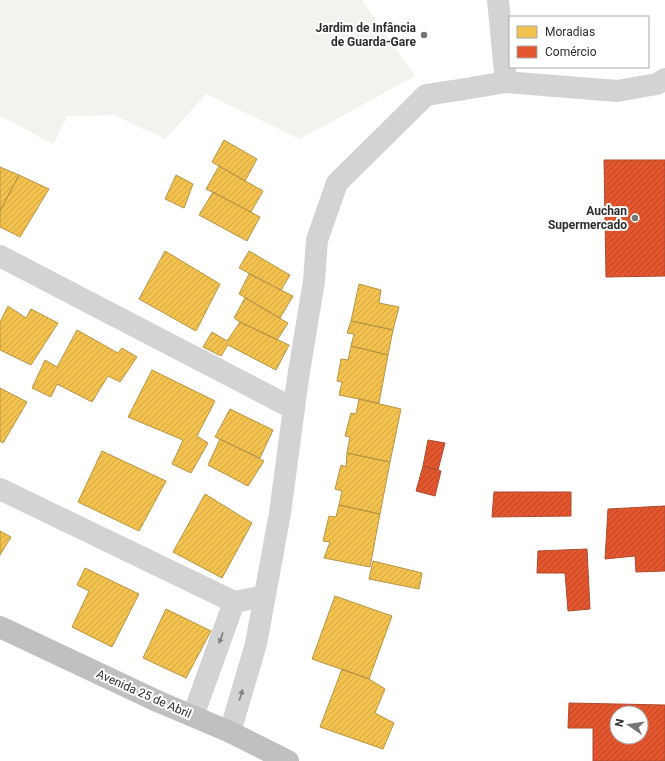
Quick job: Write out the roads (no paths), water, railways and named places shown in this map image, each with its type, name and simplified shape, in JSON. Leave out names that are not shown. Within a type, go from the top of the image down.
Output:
[{"type":"highway","name":"Avenida 25 de Abril","points":[[0,627],[157,701],[230,732],[288,761]]},
{"type":"street","points":[[498,0],[506,82]]},
{"type":"street","points":[[230,732],[256,644],[280,513],[294,409],[314,281],[318,240],[337,182],[426,95],[506,82],[617,91],[657,84],[665,79]]},
{"type":"street","points":[[0,256],[294,409]]},
{"type":"street","points":[[0,489],[234,602],[265,596]]},
{"type":"street","points":[[192,716],[234,602]]},
{"type":"place","name":"Jardim de Infância de Guarda-Gare","points":[[424,35]]},
{"type":"place","name":"Auchan Supermercado","points":[[635,218]]}]
